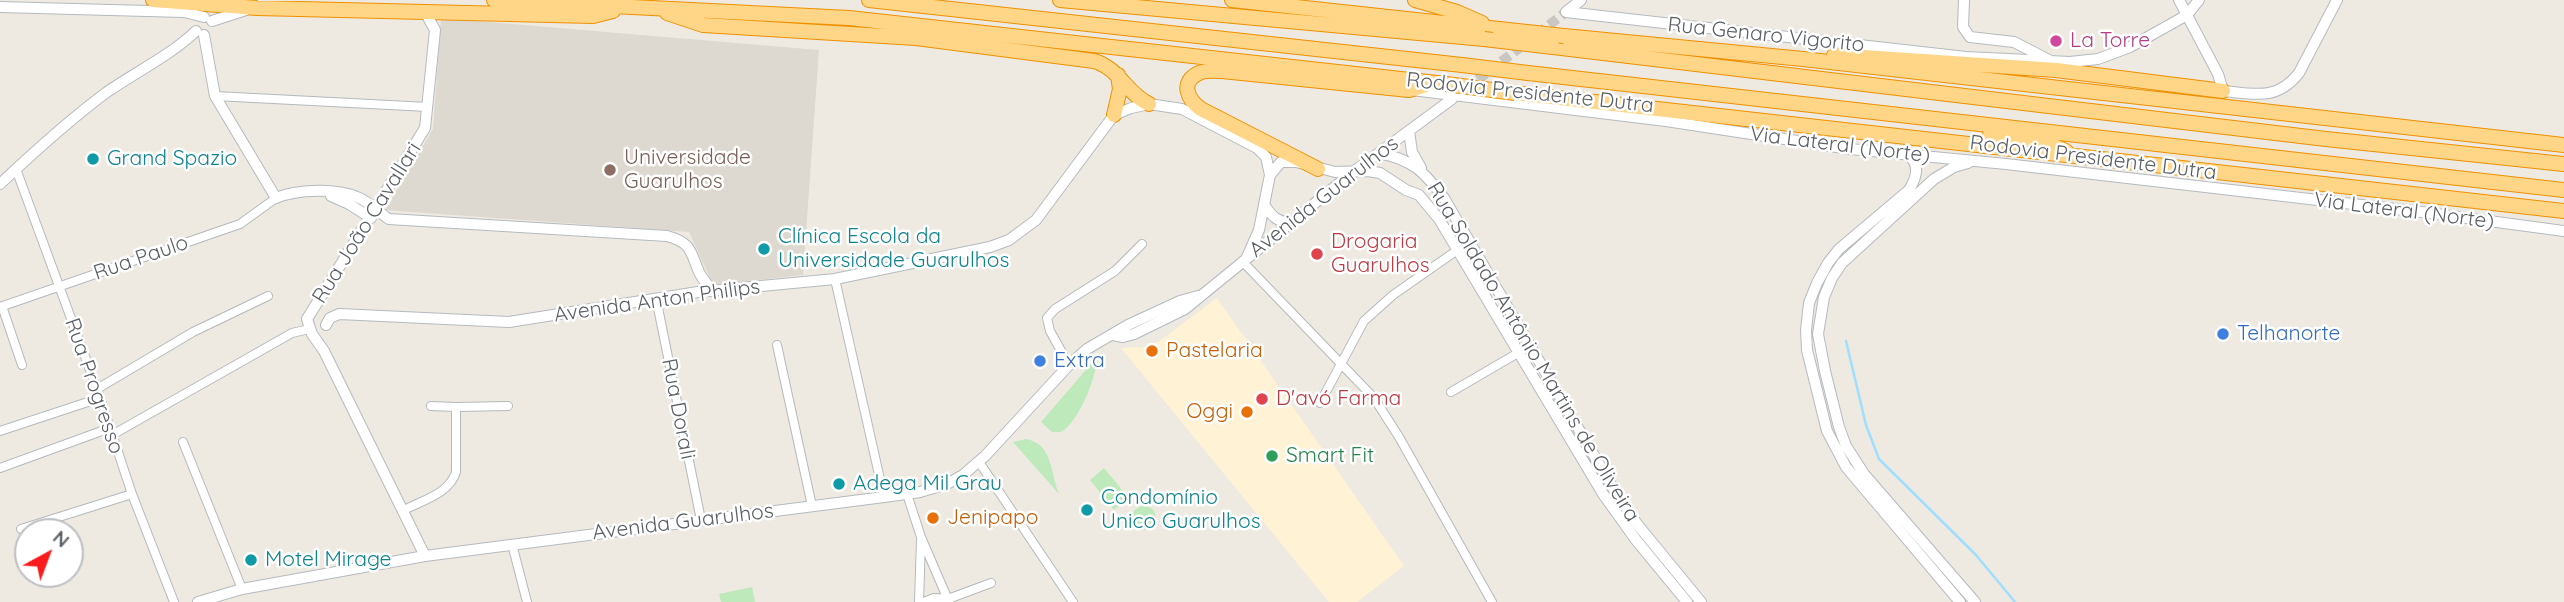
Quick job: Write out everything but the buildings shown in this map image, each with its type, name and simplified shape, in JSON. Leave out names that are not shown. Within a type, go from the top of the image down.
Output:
[{"type":"highway","points":[[153,0],[257,8],[593,16],[627,8]]},
{"type":"highway","name":"Rodovia Presidente Dutra","points":[[494,0],[849,18],[1780,120],[2083,158],[2564,211]]},
{"type":"highway","name":"Rodovia Presidente Dutra","points":[[869,0],[2564,190]]},
{"type":"highway","points":[[1060,0],[1564,36],[1803,59],[2564,145]]},
{"type":"highway","points":[[1232,0],[1491,32],[1553,47],[2326,139],[2564,164]]},
{"type":"highway","points":[[1415,0],[1457,12],[1491,32]]},
{"type":"highway","points":[[653,8],[703,26],[916,38],[1094,61],[1117,74],[1132,93],[1149,104]]},
{"type":"highway","points":[[1803,59],[1822,55],[1849,55],[2056,70],[2223,91]]},
{"type":"highway","points":[[1318,169],[1201,109],[1188,97],[1187,89],[1194,76],[1206,71],[1409,90],[1440,83]]},
{"type":"highway","points":[[1114,115],[1120,85],[1117,74]]},
{"type":"highway","points":[[1637,85],[1644,91],[1684,97],[2048,143],[2083,158]]},
{"type":"street","name":"Rua Genaro Vigorito","points":[[1581,0],[1566,12],[1966,57],[2053,62],[2085,62],[2115,54],[2187,15]]},
{"type":"street","points":[[1964,0],[1963,27],[1970,37],[2014,43],[2053,62]]},
{"type":"street","points":[[2179,0],[2218,74],[2223,91],[2267,94],[2280,91],[2299,73],[2337,0]]},
{"type":"street","points":[[2187,15],[2199,0]]},
{"type":"street","points":[[0,7],[184,12],[204,29],[215,96],[276,198],[299,191],[321,193],[389,219],[667,236],[686,244],[700,274],[713,291]]},
{"type":"street","points":[[0,184],[107,92],[204,29],[257,8]]},
{"type":"street","name":"Rua João Cavallari","points":[[424,10],[435,30],[424,131],[326,292],[309,315],[309,329],[324,351],[425,555]]},
{"type":"street","name":"Via Lateral (Norte)","points":[[1409,90],[1666,121],[1824,145],[2422,212],[2564,231]]},
{"type":"street","points":[[215,96],[428,107]]},
{"type":"street","name":"Avenida Guarulhos","points":[[198,602],[242,589],[425,555],[907,494],[947,484],[979,462],[1087,349],[1128,325],[1180,301],[1198,296],[1293,223],[1353,172],[1452,99]]},
{"type":"street","points":[[1114,115],[1149,104],[1182,109],[1252,144],[1266,157],[1270,175],[1265,206],[1259,230],[1244,259],[1374,398],[1492,602]]},
{"type":"street","name":"Avenida Anton Philips","points":[[339,314],[509,322],[698,292],[835,279],[990,247],[1009,240],[1036,220],[1114,115]]},
{"type":"street","points":[[1409,131],[1412,152],[1422,170]]},
{"type":"street","name":"Rua Soldado Antônio Martins de Oliveira","points":[[1379,153],[1404,159],[1422,170],[1444,198],[1613,488],[1637,524],[1701,602]]},
{"type":"street","points":[[1906,154],[1913,161],[1917,172],[1909,190],[1839,249],[1817,283],[1807,313],[1808,350],[1827,431],[1846,467],[1960,602]]},
{"type":"street","points":[[1270,175],[1276,165],[1288,161],[1335,173],[1353,172]]},
{"type":"street","points":[[1975,602],[1854,461],[1839,427],[1818,334],[1824,297],[1842,263],[1934,179],[1954,167],[1978,161]]},
{"type":"street","name":"Rua Progresso","points":[[16,169],[99,393],[132,494],[174,602]]},
{"type":"street","name":"Rua Soldado Antônio Martins de Oliveira","points":[[1353,172],[1380,173],[1419,195],[1431,208],[1603,494],[1636,540],[1687,602]]},
{"type":"street","name":"Rua Paulo","points":[[1,306],[240,224],[276,198]]},
{"type":"street","points":[[1431,208],[1444,198]]},
{"type":"street","points":[[1265,206],[1279,222],[1293,223]]},
{"type":"street","points":[[1069,365],[1050,331],[1047,318],[1055,309],[1115,271],[1142,244]]},
{"type":"street","points":[[1320,403],[1364,321],[1393,295],[1457,251]]},
{"type":"street","points":[[698,292],[700,274]]},
{"type":"street","points":[[835,279],[884,497]]},
{"type":"street","points":[[309,315],[319,318],[326,325],[330,318],[339,314],[327,305],[326,292]]},
{"type":"street","points":[[0,431],[99,393],[194,332],[268,296]]},
{"type":"street","name":"Rua Dorali","points":[[656,298],[701,520]]},
{"type":"street","points":[[1490,307],[1504,299]]},
{"type":"street","points":[[1,306],[22,365]]},
{"type":"street","name":"Rua João Cavallari","points":[[324,351],[326,325]]},
{"type":"street","points":[[0,468],[111,432],[292,332],[309,329]]},
{"type":"street","points":[[777,345],[812,506]]},
{"type":"street","points":[[1451,392],[1518,353]]},
{"type":"street","points":[[431,406],[508,406]]},
{"type":"street","points":[[404,510],[445,489],[453,479],[456,472],[456,407]]},
{"type":"street","points":[[183,442],[242,589]]},
{"type":"street","points":[[979,462],[1073,602]]},
{"type":"street","points":[[56,518],[132,494]]},
{"type":"street","points":[[907,494],[921,537],[948,601]]},
{"type":"street","points":[[921,537],[922,602],[934,598],[948,601],[990,583]]},
{"type":"street","points":[[512,544],[527,602]]},
{"type":"shaded area","name":"Universidade Guarulhos","points":[[441,18],[819,50],[803,275],[713,285],[689,232],[385,210],[433,129]]},
{"type":"shaded area","points":[[1217,298],[1404,566],[1357,602],[1329,602],[1121,348],[1146,347],[1161,340]]},
{"type":"green space","points":[[1097,357],[1094,376],[1080,410],[1061,432],[1052,432],[1041,422]]},
{"type":"green space","points":[[1026,439],[1035,442],[1046,453],[1059,494],[1013,442]]},
{"type":"green space","points":[[1104,468],[1129,498],[1114,510],[1090,480]]},
{"type":"green space","points":[[1144,506],[1153,509],[1156,518],[1153,527],[1144,530],[1135,527],[1132,518],[1135,509]]},
{"type":"green space","points":[[752,587],[755,602],[721,602],[719,594]]},
{"type":"waterway","points":[[1846,341],[1866,425],[1879,459],[1976,555],[2015,602]]},
{"type":"tunnel","points":[[1466,89],[1566,12]]},
{"type":"place","name":"La Torre","points":[[2056,41]]},
{"type":"place","name":"Grand Spazio","points":[[93,159]]},
{"type":"place","name":"Universidade Guarulhos","points":[[610,170]]},
{"type":"place","name":"Clínica Escola da Universidade Guarulhos","points":[[764,249]]},
{"type":"place","name":"Drogaria Guarulhos","points":[[1317,254]]},
{"type":"place","name":"Telhanorte","points":[[2223,334]]},
{"type":"place","name":"Pastelaria","points":[[1152,351]]},
{"type":"place","name":"Extra","points":[[1040,361]]},
{"type":"place","name":"D'avó Farma","points":[[1262,399]]},
{"type":"place","name":"Oggi","points":[[1247,412]]},
{"type":"place","name":"Smart Fit","points":[[1272,456]]},
{"type":"place","name":"Adega Mil Grau","points":[[839,484]]},
{"type":"place","name":"Condomínio Unico Guarulhos","points":[[1087,510]]},
{"type":"place","name":"Jenipapo","points":[[933,518]]},
{"type":"place","name":"Motel Mirage","points":[[251,560]]}]
